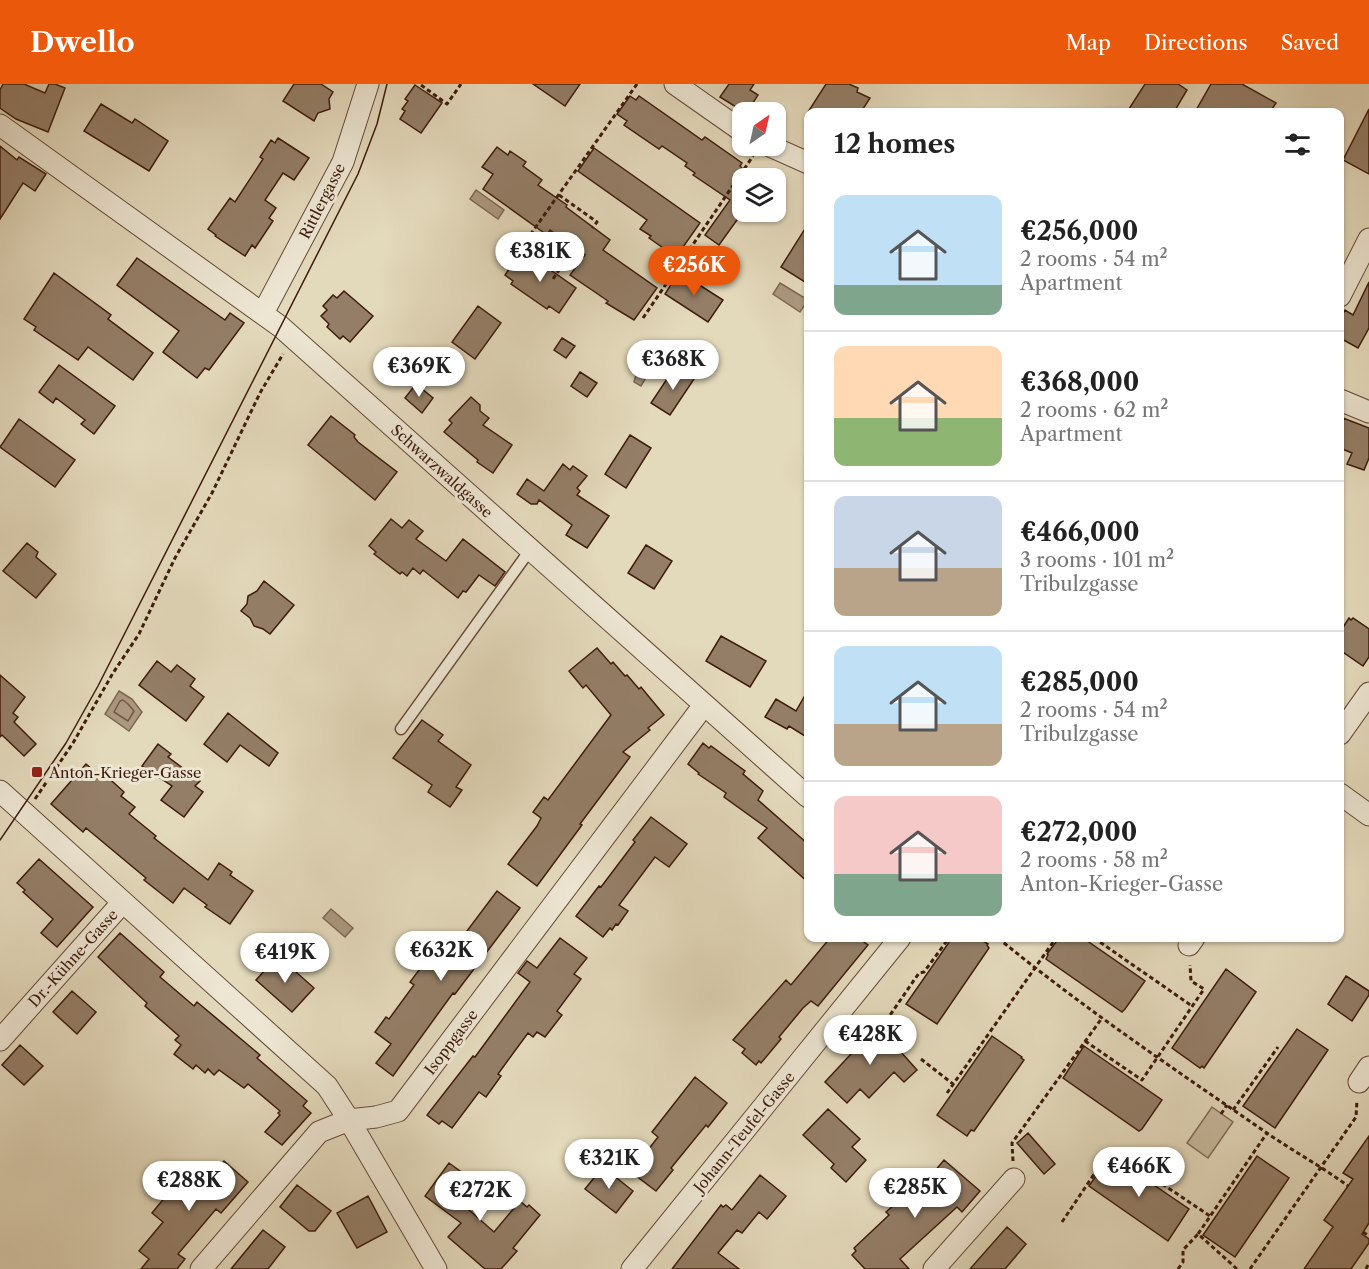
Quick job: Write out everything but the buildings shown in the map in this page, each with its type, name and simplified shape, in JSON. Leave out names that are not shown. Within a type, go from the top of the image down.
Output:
[{"type":"street","name":"Rittlergasse","points":[[263,313],[343,162],[368,84]]},
{"type":"street","points":[[675,84],[732,124]]},
{"type":"street","name":"Schwarzwaldgasse","points":[[0,125],[263,313],[804,793]]},
{"type":"street","points":[[783,156],[804,162]]},
{"type":"street","points":[[1344,288],[1369,239]]},
{"type":"street","points":[[1344,402],[1369,412]]},
{"type":"street","points":[[1344,728],[1369,693]]},
{"type":"street","name":"Isoppgasse","points":[[201,1269],[319,1132],[350,1120],[376,1117],[398,1111],[704,705]]},
{"type":"street","points":[[0,791],[327,1086],[350,1120],[436,1269]]},
{"type":"street","points":[[1344,798],[1369,815]]},
{"type":"street","name":"Dr.-Kühne-Gasse","points":[[0,1040],[122,903]]},
{"type":"street","name":"Johann-Teufel-Gasse","points":[[632,1269],[897,942]]},
{"type":"street","points":[[934,1269],[1014,1179]]},
{"type":"lane","points":[[401,729],[530,550]]},
{"type":"path","points":[[421,86],[447,104],[461,84]]},
{"type":"path","points":[[553,279],[559,270],[523,245],[637,84]]},
{"type":"path","points":[[643,318],[758,156]]},
{"type":"path","points":[[559,195],[597,222],[592,228]]},
{"type":"path","points":[[25,814],[73,742],[113,673],[139,634],[175,558],[212,494],[260,393],[293,338]]},
{"type":"path","points":[[886,1021],[919,973],[924,972],[946,942]]},
{"type":"path","points":[[1003,942],[1102,1018],[1233,1110],[1348,1186]]},
{"type":"path","points":[[947,1093],[1053,942]]},
{"type":"path","points":[[1097,942],[1192,1006]]},
{"type":"path","points":[[1085,1041],[1142,1080],[1204,989],[1191,981],[1192,942]]},
{"type":"path","points":[[1014,1179],[1012,1143],[1102,1018]]},
{"type":"path","points":[[1233,1110],[1278,1047]]},
{"type":"path","points":[[921,1059],[953,1084]]},
{"type":"path","points":[[1251,1269],[1356,1118],[1364,1074]]},
{"type":"path","points":[[1221,1114],[1227,1105]]},
{"type":"path","points":[[1178,1269],[1183,1262],[1184,1250],[1198,1234],[1267,1133]]},
{"type":"path","points":[[1062,1222],[1109,1152],[1135,1170],[1137,1167],[1210,1216]]},
{"type":"path","points":[[1363,1232],[1369,1236]]},
{"type":"path","points":[[1198,1234],[1237,1269]]},
{"type":"path","points":[[1366,1269],[1369,1263]]},
{"type":"shaded area","points":[[1212,1107],[1233,1122],[1208,1158],[1187,1143]]},
{"type":"water","points":[[476,190],[504,210],[498,219],[470,199]]},
{"type":"water","points":[[780,283],[804,298],[804,306],[800,312],[773,294]]},
{"type":"water","points":[[645,344],[655,348],[660,354],[641,386],[634,382],[641,348]]},
{"type":"water","points":[[119,691],[132,699],[142,712],[129,731],[105,714]]},
{"type":"water","points":[[331,909],[353,928],[345,937],[323,918]]},
{"type":"tram line","points":[[0,840],[66,743],[98,686],[358,174],[377,124],[387,84]]},
{"type":"place","name":"Anton-Krieger-Gasse","points":[[37,772]]}]
